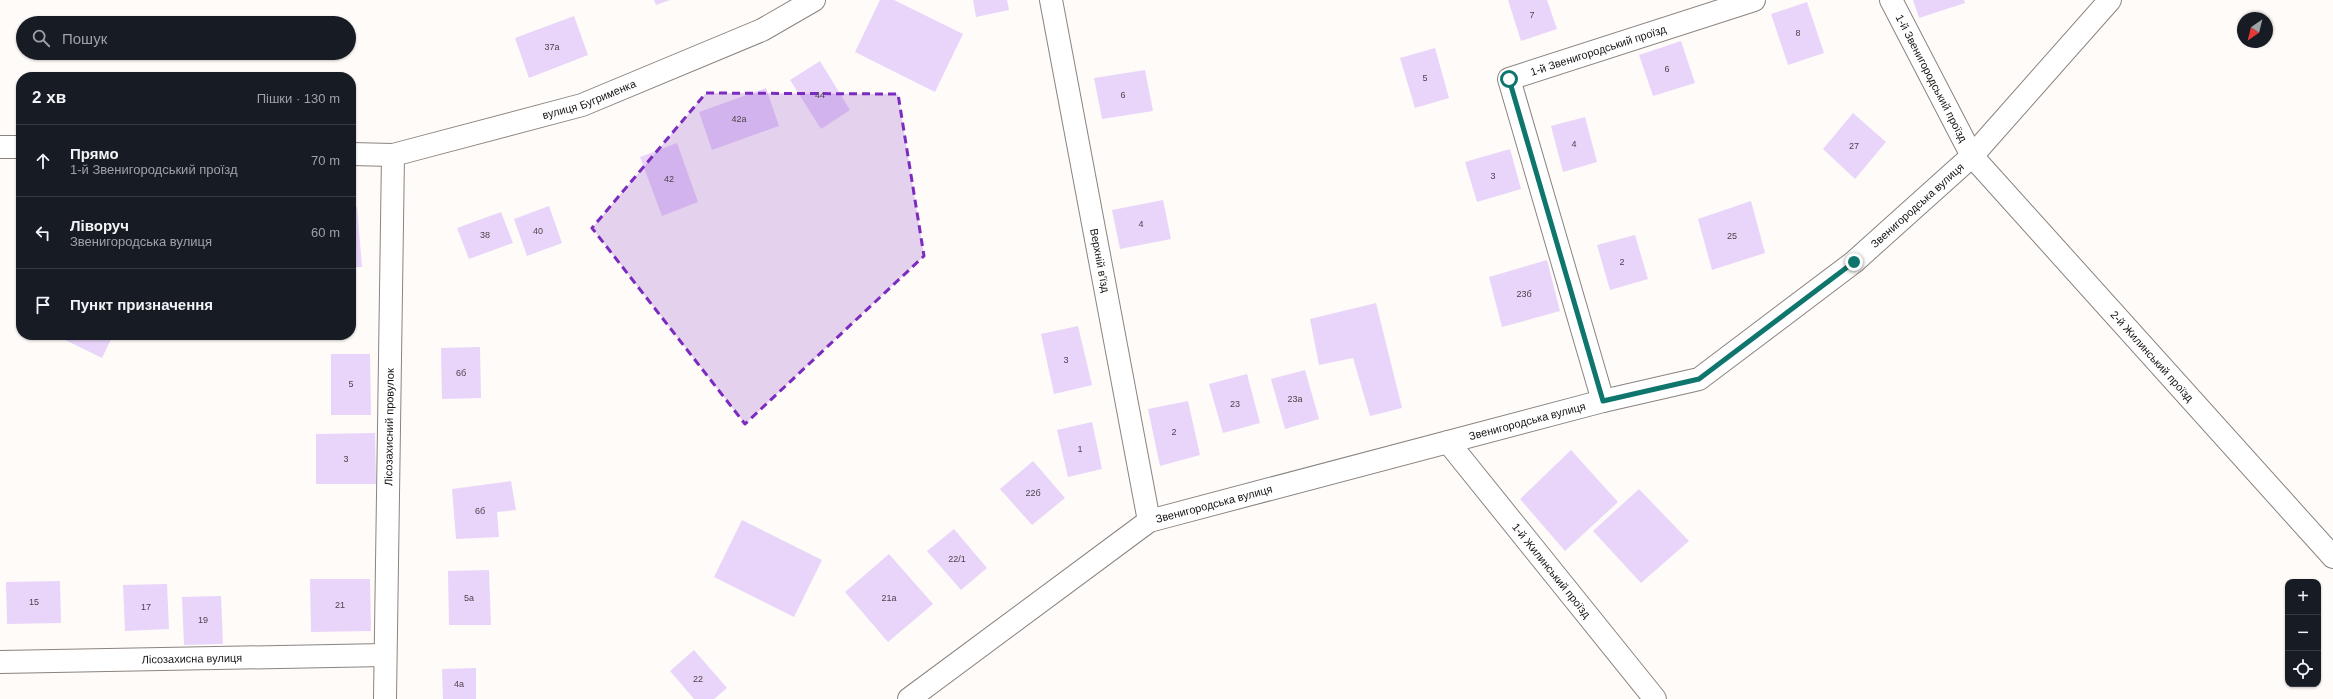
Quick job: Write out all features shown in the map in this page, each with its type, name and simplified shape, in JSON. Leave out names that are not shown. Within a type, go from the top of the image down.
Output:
[{"type":"street","name":"вулиця Бугрименка","points":[[356,154],[393,155],[582,105],[762,30],[814,0]]},
{"type":"street","name":"Верхній в'їзд","points":[[1051,0],[1149,521]]},
{"type":"street","name":"1-й Звенигородський проїзд","points":[[1603,401],[1509,79],[1754,0]]},
{"type":"street","name":"1-й Звенигородський проїзд","points":[[1890,0],[1972,156]]},
{"type":"street","name":"Звенигородська вулиця","points":[[909,699],[1149,521],[1603,401],[1699,379],[1854,262],[1972,156],[2110,0]]},
{"type":"street","points":[[0,147],[16,147]]},
{"type":"street","name":"Лісозахисний провулок","points":[[385,699],[393,155]]},
{"type":"street","name":"2-й Жилинський проїзд","points":[[1972,156],[2333,556]]},
{"type":"street","name":"1-й Жилинський проїзд","points":[[1448,442],[1655,699]]},
{"type":"street","name":"Лісозахисна вулиця","points":[[0,662],[385,656]]},
{"type":"highlighted area","points":[[706,93],[898,94],[924,256],[745,424],[592,228]]},
{"type":"building","points":[[654,0],[670,0],[656,5]]},
{"type":"building","points":[[880,0],[894,0],[963,34],[935,92],[855,52]]},
{"type":"building","points":[[973,0],[1007,0],[1009,10],[976,17]]},
{"type":"building","points":[[1508,0],[1547,0],[1557,29],[1521,41]]},
{"type":"building","points":[[1913,0],[1964,0],[1965,3],[1919,18]]},
{"type":"building","points":[[1807,2],[1824,53],[1788,65],[1771,14]]},
{"type":"building","points":[[574,16],[588,55],[529,78],[515,38]]},
{"type":"building","points":[[1681,41],[1695,83],[1653,96],[1639,55]]},
{"type":"building","points":[[1435,48],[1449,98],[1415,108],[1400,58]]},
{"type":"building","points":[[820,61],[850,110],[821,129],[790,80]]},
{"type":"building","points":[[1145,70],[1153,111],[1102,119],[1094,78]]},
{"type":"building","points":[[766,88],[779,126],[712,150],[699,112]]},
{"type":"building","points":[[1853,113],[1886,142],[1855,179],[1823,149]]},
{"type":"building","points":[[1585,117],[1597,162],[1563,172],[1551,126]]},
{"type":"building","points":[[677,143],[698,202],[662,216],[640,157]]},
{"type":"building","points":[[1510,149],[1521,189],[1477,202],[1465,162]]},
{"type":"building","points":[[1163,200],[1171,239],[1120,249],[1112,210]]},
{"type":"building","points":[[1751,201],[1765,253],[1712,270],[1698,219]]},
{"type":"building","points":[[549,206],[562,243],[527,256],[514,219]]},
{"type":"building","points":[[356,207],[357,207],[362,267],[356,267]]},
{"type":"building","points":[[501,212],[513,243],[469,259],[457,228]]},
{"type":"building","points":[[1635,235],[1648,279],[1610,290],[1597,245]]},
{"type":"building","points":[[1547,260],[1560,311],[1502,327],[1489,277]]},
{"type":"building","points":[[1376,303],[1402,408],[1370,416],[1353,358],[1319,365],[1310,319]]},
{"type":"building","points":[[1078,326],[1092,385],[1054,394],[1041,334]]},
{"type":"building","points":[[65,340],[111,340],[102,358]]},
{"type":"building","points":[[480,347],[481,398],[442,399],[441,348]]},
{"type":"building","points":[[331,354],[370,354],[371,415],[331,415]]},
{"type":"building","points":[[1305,370],[1319,419],[1285,429],[1271,379]]},
{"type":"building","points":[[1247,374],[1260,423],[1223,433],[1209,384]]},
{"type":"building","points":[[1188,401],[1200,455],[1160,466],[1148,409]]},
{"type":"building","points":[[1092,422],[1102,469],[1068,477],[1057,430]]},
{"type":"building","points":[[375,433],[376,484],[316,484],[316,434]]},
{"type":"building","points":[[1571,450],[1618,502],[1565,551],[1520,499]]},
{"type":"building","points":[[1033,461],[1065,498],[1032,525],[1000,489]]},
{"type":"building","points":[[511,481],[516,510],[497,512],[499,537],[456,539],[452,489]]},
{"type":"building","points":[[1639,489],[1689,541],[1641,583],[1593,531]]},
{"type":"building","points":[[742,520],[822,560],[794,617],[714,577]]},
{"type":"building","points":[[954,529],[987,568],[961,590],[927,551]]},
{"type":"building","points":[[889,554],[933,604],[888,642],[845,592]]},
{"type":"building","points":[[489,570],[491,625],[449,625],[448,571]]},
{"type":"building","points":[[310,579],[370,579],[371,631],[311,632]]},
{"type":"building","points":[[60,581],[61,623],[7,624],[6,582]]},
{"type":"building","points":[[167,584],[169,629],[125,631],[123,585]]},
{"type":"building","points":[[221,596],[223,644],[184,645],[182,597]]},
{"type":"building","points":[[694,650],[727,688],[714,699],[694,699],[670,671]]},
{"type":"building","points":[[476,668],[476,699],[443,699],[442,669]]},
{"type":"route","points":[[1509,79],[1603,401],[1699,379],[1854,262]]}]
